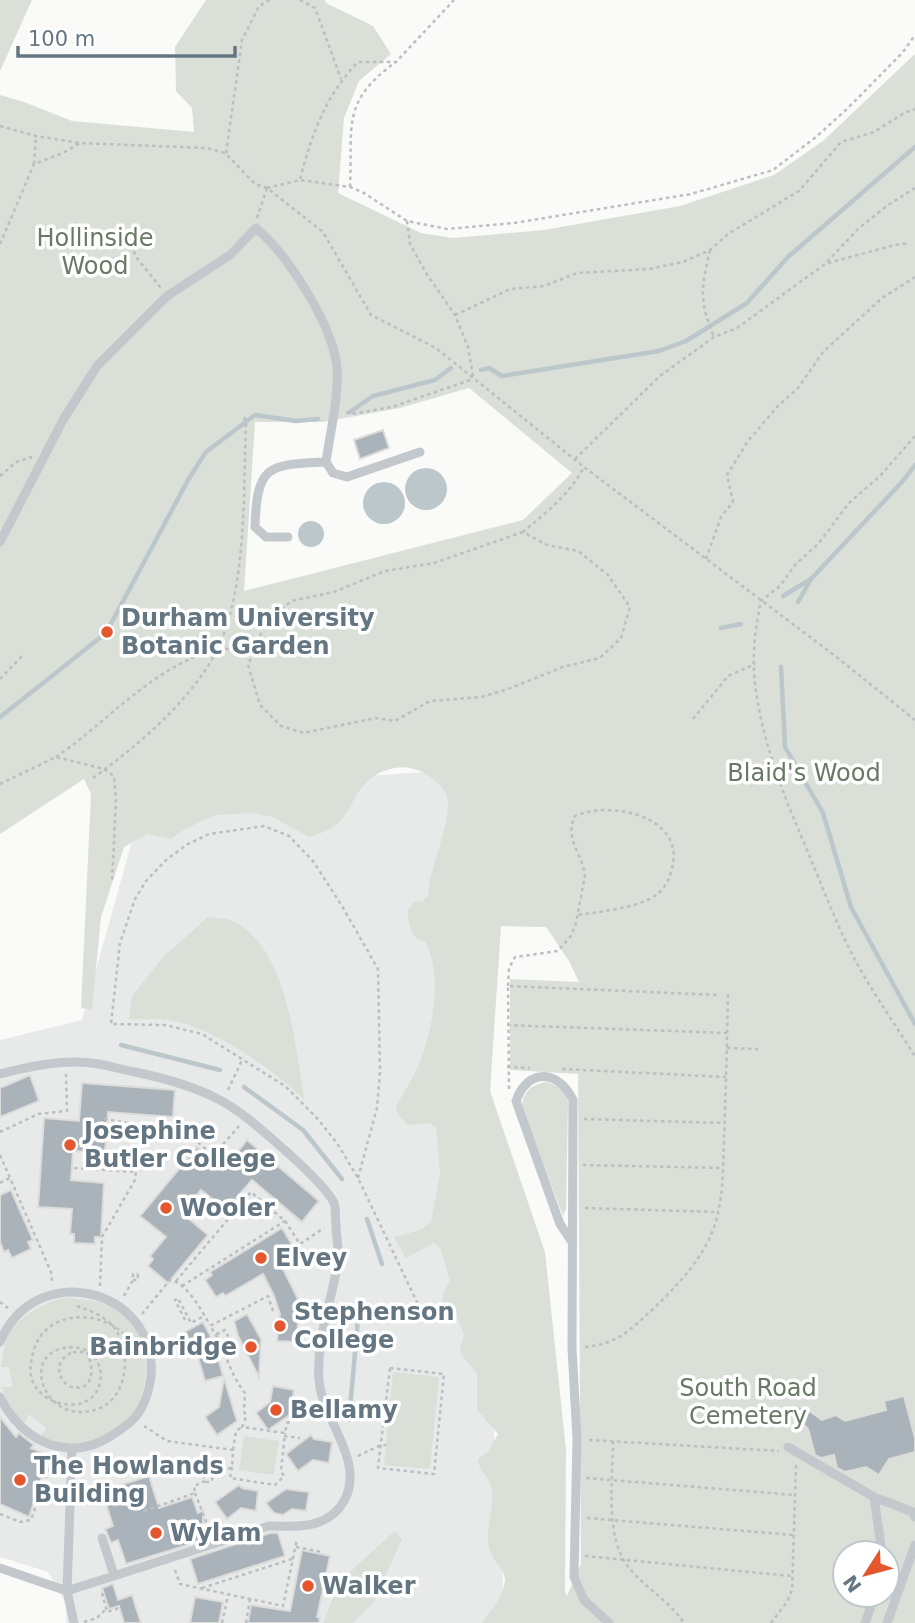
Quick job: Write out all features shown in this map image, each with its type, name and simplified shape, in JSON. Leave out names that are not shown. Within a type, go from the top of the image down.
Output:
[{"type":"lane","points":[[0,542],[44,456],[97,366],[167,296],[230,255],[256,228],[292,270],[317,311],[336,361],[334,405],[326,462],[332,473],[347,477],[420,452]]},
{"type":"lane","points":[[288,537],[266,537],[255,527],[256,506],[264,477],[272,468],[282,464],[326,462]]},
{"type":"lane","points":[[0,1074],[65,1062],[97,1064],[169,1078],[221,1101],[245,1118],[302,1165],[320,1185],[334,1203],[338,1258],[323,1319],[319,1383],[325,1407],[349,1461],[350,1484],[340,1506],[321,1522],[299,1527],[269,1526],[67,1591],[0,1568]]},
{"type":"lane","points":[[572,1242],[560,1224],[516,1101],[526,1083],[536,1078],[549,1076],[558,1079],[567,1087],[573,1100],[572,1348],[577,1439],[574,1577],[583,1600],[609,1623]]},
{"type":"lane","points":[[0,1342],[17,1315],[39,1299],[75,1291],[100,1296],[118,1306],[135,1321],[149,1349],[152,1372],[147,1395],[134,1420],[106,1441],[72,1448],[57,1446],[26,1432],[8,1413],[0,1397]]},
{"type":"lane","points":[[72,1448],[67,1591],[74,1623]]},
{"type":"lane","points":[[792,1450],[874,1497],[913,1512],[915,1517]]},
{"type":"lane","points":[[874,1497],[880,1539]]},
{"type":"lane","points":[[102,1538],[114,1575]]},
{"type":"lane","points":[[887,1623],[915,1545]]},
{"type":"path","points":[[226,153],[242,40],[260,6],[270,0]]},
{"type":"path","points":[[300,0],[315,8],[341,79]]},
{"type":"path","points":[[350,187],[349,146],[352,118],[360,96],[454,0]]},
{"type":"path","points":[[267,188],[300,180],[350,187],[407,221],[447,229],[514,223],[691,194],[773,170],[848,108],[903,52],[915,35]]},
{"type":"path","points":[[300,180],[312,135],[326,103],[341,79],[358,62],[396,62]]},
{"type":"path","points":[[455,315],[510,289],[544,286],[577,272],[649,269],[683,262],[710,250],[728,234],[799,191],[841,142],[874,132],[915,109]]},
{"type":"path","points":[[0,126],[36,136],[80,143],[206,148],[226,153],[255,184],[267,188],[323,232],[371,315],[436,348],[584,467],[914,717]]},
{"type":"path","points":[[0,244],[34,164],[36,136]]},
{"type":"path","points":[[34,164],[80,143]]},
{"type":"path","points":[[256,221],[267,188]]},
{"type":"path","points":[[574,459],[660,376],[714,337],[737,328],[825,264],[858,229],[915,188]]},
{"type":"path","points":[[407,221],[410,244],[414,252],[455,315],[468,347],[473,379]]},
{"type":"path","points":[[130,239],[136,257],[167,296]]},
{"type":"path","points":[[825,264],[908,243]]},
{"type":"path","points":[[710,250],[702,294],[705,317],[714,337]]},
{"type":"path","points":[[706,559],[721,517],[733,502],[727,475],[748,441],[797,388],[823,352],[881,298],[915,277]]},
{"type":"path","points":[[334,405],[351,414],[392,407],[473,379]]},
{"type":"path","points":[[93,778],[167,718],[216,652],[233,607],[236,585],[243,509],[244,416]]},
{"type":"path","points":[[915,436],[880,476],[849,503],[820,543],[795,565],[780,586],[761,601],[755,630],[755,690],[775,772],[846,943],[881,1006],[915,1056]]},
{"type":"path","points":[[0,476],[16,462],[44,456]]},
{"type":"path","points":[[523,532],[547,545],[578,551],[608,575],[630,607],[621,638],[600,658],[563,667],[481,697],[430,702],[395,721],[375,718],[304,733],[281,726],[260,705],[248,665],[264,626],[291,601],[334,592],[385,571],[434,563],[523,532],[561,500],[576,483],[584,467]]},
{"type":"path","points":[[0,784],[56,757],[80,741],[135,695],[197,656],[256,645]]},
{"type":"path","points":[[0,679],[23,655]]},
{"type":"path","points":[[693,719],[728,676],[755,664]]},
{"type":"path","points":[[56,757],[104,769],[114,776],[116,799],[112,882]]},
{"type":"path","points":[[516,1101],[509,1093],[507,1067],[509,968],[515,957],[558,951],[571,936],[578,915],[585,875],[570,837],[575,816],[585,811],[611,810],[644,817],[658,824],[673,846],[674,862],[664,886],[656,895],[638,902],[578,915]]},
{"type":"path","points":[[358,1178],[377,1108],[380,1072],[378,969],[313,861],[289,836],[264,826],[209,834],[187,844],[166,859],[146,881],[135,899],[120,943],[111,1024],[165,1025],[202,1034],[285,1086],[337,1143],[358,1178],[425,1319]]},
{"type":"path","points":[[508,986],[719,995]]},
{"type":"path","points":[[572,1348],[604,1345],[626,1334],[668,1294],[702,1253],[718,1212],[723,1168],[728,992]]},
{"type":"path","points":[[507,1025],[727,1033]]},
{"type":"path","points":[[727,1048],[758,1049]]},
{"type":"path","points":[[221,1101],[243,1058]]},
{"type":"path","points":[[0,1132],[38,1114],[67,1111],[65,1062]]},
{"type":"path","points":[[507,1067],[535,1068]]},
{"type":"path","points":[[562,1069],[726,1077]]},
{"type":"path","points":[[214,1155],[245,1118]]},
{"type":"path","points":[[104,1119],[188,1134],[227,1167]]},
{"type":"path","points":[[573,1119],[724,1123]]},
{"type":"path","points":[[100,1296],[102,1237],[135,1180],[141,1125]]},
{"type":"path","points":[[0,1155],[51,1272],[53,1294]]},
{"type":"path","points":[[573,1164],[723,1168]]},
{"type":"path","points":[[74,1168],[136,1172]]},
{"type":"path","points":[[0,1183],[10,1178]]},
{"type":"path","points":[[176,1281],[251,1192],[285,1221],[300,1244],[335,1220]]},
{"type":"path","points":[[573,1208],[718,1212]]},
{"type":"path","points":[[182,1286],[285,1221]]},
{"type":"path","points":[[118,1306],[133,1280]]},
{"type":"path","points":[[135,1321],[170,1280],[182,1286],[205,1316],[234,1379],[245,1394],[246,1417],[242,1427],[236,1431],[230,1478],[275,1485],[284,1476],[281,1471],[287,1423],[325,1407]]},
{"type":"path","points":[[211,1326],[268,1296],[273,1311]]},
{"type":"path","points":[[185,1320],[175,1300],[178,1298],[191,1323],[205,1316]]},
{"type":"path","points":[[74,1305],[95,1312],[128,1338],[138,1358]]},
{"type":"path","points":[[68,1317],[93,1318],[112,1325],[123,1348],[126,1370],[113,1399],[96,1410],[77,1413],[61,1408],[51,1401],[42,1395],[33,1380],[30,1365],[41,1335],[68,1317]]},
{"type":"path","points":[[216,1335],[225,1330],[232,1343]]},
{"type":"path","points":[[76,1347],[95,1357],[100,1363],[101,1384],[96,1393],[79,1405],[51,1401],[41,1378],[43,1367],[54,1351],[76,1347]]},
{"type":"path","points":[[73,1352],[87,1352],[93,1365],[89,1382],[82,1387],[65,1383],[58,1369],[60,1361],[73,1352]]},
{"type":"path","points":[[390,1368],[444,1374],[434,1474],[378,1468],[381,1445],[390,1368]]},
{"type":"path","points":[[134,1420],[167,1441],[233,1450]]},
{"type":"path","points":[[242,1427],[300,1438]]},
{"type":"path","points":[[577,1439],[792,1450],[795,1495],[792,1590],[787,1602],[771,1623]]},
{"type":"path","points":[[613,1441],[613,1520],[618,1550],[636,1575],[668,1603],[684,1623]]},
{"type":"path","points":[[234,1444],[242,1445]]},
{"type":"path","points":[[349,1461],[386,1445]]},
{"type":"path","points":[[0,1514],[20,1522],[31,1520],[57,1446]]},
{"type":"path","points":[[214,1542],[194,1486],[205,1480],[209,1482],[232,1467]]},
{"type":"path","points":[[205,1480],[206,1474],[211,1474],[213,1478]]},
{"type":"path","points":[[576,1477],[795,1495]]},
{"type":"path","points":[[144,1511],[195,1493]]},
{"type":"path","points":[[576,1517],[794,1535]]},
{"type":"path","points":[[170,1557],[180,1584],[283,1606],[299,1527]]},
{"type":"path","points":[[296,1548],[322,1552]]},
{"type":"path","points":[[575,1555],[793,1576]]},
{"type":"path","points":[[198,1589],[293,1559]]},
{"type":"path","points":[[97,1580],[107,1612],[117,1609],[116,1607]]},
{"type":"path","points":[[222,1623],[228,1595]]},
{"type":"path","points":[[246,1623],[250,1599]]},
{"type":"path","points":[[81,1623],[97,1618],[106,1609]]},
{"type":"shaded area","points":[[426,468],[441,474],[447,489],[441,504],[426,510],[411,504],[405,489],[411,474]]},
{"type":"shaded area","points":[[384,482],[399,488],[405,503],[399,518],[384,524],[369,518],[363,503],[369,488]]},
{"type":"shaded area","points":[[311,521],[320,525],[324,534],[320,543],[311,547],[302,543],[298,534],[302,525]]},
{"type":"shaded area","points":[[455,770],[504,1601],[483,1623],[66,1623],[66,1603],[48,1572],[0,1557],[0,1040],[82,1020],[146,791]]},
{"type":"green space","points":[[0,0],[32,0],[0,71]]},
{"type":"green space","points":[[206,0],[325,0],[326,3],[373,26],[391,54],[359,81],[344,118],[338,193],[421,233],[453,238],[544,230],[680,206],[774,175],[823,141],[915,54],[915,1623],[482,1623],[499,1598],[505,1581],[503,1572],[489,1548],[492,1490],[478,1459],[488,1452],[498,1434],[477,1410],[477,1373],[462,1356],[460,1350],[464,1334],[454,1311],[443,1302],[443,1294],[450,1281],[441,1250],[434,1243],[406,1258],[394,1237],[421,1230],[431,1222],[440,1173],[436,1127],[429,1123],[408,1125],[398,1114],[396,1107],[415,1074],[427,1040],[434,1005],[431,955],[425,942],[414,935],[407,911],[414,902],[423,901],[428,896],[448,812],[446,794],[429,776],[401,767],[382,772],[366,783],[338,822],[309,837],[273,817],[250,813],[215,815],[171,839],[147,834],[124,847],[101,917],[92,1010],[81,1008],[91,794],[84,779],[0,834],[0,95],[72,121],[194,132],[192,108],[176,91],[175,47]],"holes":[[[469,388],[572,473],[523,520],[244,591],[255,422],[323,422],[400,408]],[[501,926],[546,927],[569,961],[579,982],[510,979],[510,1070],[578,1074],[581,1564],[567,1596],[566,1450],[545,1252],[490,1091]]]},
{"type":"green space","points":[[208,917],[230,920],[249,932],[264,950],[285,998],[304,1099],[260,1063],[207,1032],[168,1020],[129,1019],[132,996],[164,956]]},
{"type":"green space","points":[[546,1082],[560,1089],[568,1102],[566,1209],[563,1216],[522,1108],[528,1090]]},
{"type":"green space","points":[[64,1298],[100,1303],[120,1312],[141,1340],[145,1358],[142,1396],[134,1413],[123,1427],[109,1437],[92,1442],[66,1443],[40,1437],[47,1428],[29,1414],[23,1425],[10,1408],[2,1387],[13,1387],[9,1367],[1,1367],[6,1342],[13,1328],[33,1311]]},
{"type":"green space","points":[[393,1372],[439,1377],[430,1469],[384,1465]]},
{"type":"green space","points":[[244,1436],[279,1441],[274,1475],[239,1470]]},
{"type":"green space","points":[[395,1531],[402,1539],[373,1603],[353,1623],[323,1623],[340,1581]]},
{"type":"building","points":[[383,430],[389,448],[360,459],[354,440]]},
{"type":"building","points":[[30,1075],[39,1101],[0,1117],[0,1088]]},
{"type":"building","points":[[82,1083],[175,1090],[173,1117],[108,1112],[105,1152],[73,1151],[71,1180],[104,1183],[101,1237],[95,1237],[95,1244],[74,1243],[74,1234],[70,1234],[72,1209],[38,1207],[44,1118],[79,1121]]},
{"type":"building","name":"Wooler","points":[[247,1140],[319,1201],[302,1222],[252,1180],[226,1210],[201,1190],[182,1213],[208,1235],[168,1283],[148,1266],[153,1259],[150,1256],[166,1237],[140,1216],[197,1147],[223,1170]]},
{"type":"building","points":[[11,1190],[33,1240],[28,1242],[31,1249],[12,1258],[8,1250],[4,1252],[0,1242],[0,1195]]},
{"type":"building","name":"Elvey","points":[[282,1228],[297,1253],[280,1263],[299,1301],[297,1342],[277,1341],[280,1314],[263,1274],[225,1296],[223,1293],[216,1297],[205,1280],[212,1275],[210,1272]]},
{"type":"building","name":"Bainbridge","points":[[247,1314],[261,1339],[259,1377],[238,1336],[234,1321]]},
{"type":"building","points":[[203,1322],[212,1339],[219,1334],[217,1354],[223,1376],[205,1381],[197,1354],[185,1332]]},
{"type":"building","points":[[224,1378],[237,1421],[217,1435],[205,1417],[219,1407]]},
{"type":"building","name":"Bellamy","points":[[273,1386],[294,1390],[291,1408],[294,1412],[268,1430],[256,1413],[270,1402]]},
{"type":"building","points":[[904,1396],[915,1438],[915,1452],[889,1459],[879,1475],[866,1467],[845,1472],[837,1468],[834,1455],[821,1458],[815,1455],[808,1429],[792,1419],[796,1405],[822,1420],[836,1415],[845,1421],[886,1410],[884,1401]]},
{"type":"building","name":"The Howlands Building","points":[[0,1417],[16,1437],[19,1433],[34,1445],[31,1448],[49,1455],[29,1517],[0,1504]]},
{"type":"building","points":[[311,1435],[314,1439],[332,1442],[329,1463],[313,1460],[298,1471],[286,1454]]},
{"type":"building","name":"Wylam","points":[[149,1476],[159,1508],[192,1497],[198,1513],[203,1510],[203,1527],[207,1539],[126,1564],[118,1540],[111,1543],[105,1529],[113,1526],[102,1491]]},
{"type":"building","points":[[239,1485],[258,1491],[256,1511],[241,1508],[227,1519],[215,1502]]},
{"type":"building","points":[[286,1489],[309,1492],[306,1511],[292,1509],[283,1515],[274,1513],[266,1503]]},
{"type":"building","points":[[270,1533],[278,1533],[285,1556],[198,1584],[190,1559]]},
{"type":"building","name":"Walker","points":[[302,1550],[330,1556],[317,1617],[320,1618],[319,1623],[248,1623],[251,1605],[290,1611]]},
{"type":"building","points":[[113,1584],[118,1600],[132,1595],[141,1623],[124,1623],[119,1606],[109,1609],[102,1588]]},
{"type":"building","points":[[195,1597],[223,1602],[219,1623],[190,1623]]},
{"type":"waterway","points":[[481,370],[489,368],[502,376],[659,351],[686,341],[747,303],[788,257],[915,147]]},
{"type":"waterway","points":[[350,412],[373,396],[435,380],[451,368]]},
{"type":"waterway","points":[[0,717],[106,633],[188,480],[206,452],[255,415],[296,421],[318,419]]},
{"type":"waterway","points":[[798,602],[811,579],[915,465]]},
{"type":"waterway","points":[[783,596],[811,579]]},
{"type":"waterway","points":[[721,628],[741,624]]},
{"type":"waterway","points":[[781,667],[785,747],[823,813],[851,907],[915,1024]]},
{"type":"waterway","points":[[121,1045],[220,1070]]},
{"type":"waterway","points":[[244,1087],[303,1130],[342,1179]]},
{"type":"waterway","points":[[367,1219],[382,1264]]},
{"type":"waterway","points":[[349,1420],[358,1319]]},
{"type":"place","name":"Durham University Botanic Garden","points":[[107,632]]},
{"type":"place","name":"Josephine Butler College","points":[[70,1145]]},
{"type":"place","name":"Wooler","points":[[166,1208]]},
{"type":"place","name":"Elvey","points":[[261,1258]]},
{"type":"place","name":"Stephenson College","points":[[280,1326]]},
{"type":"place","name":"Bainbridge","points":[[251,1347]]},
{"type":"place","name":"Bellamy","points":[[276,1410]]},
{"type":"place","name":"The Howlands Building","points":[[20,1480]]},
{"type":"place","name":"Wylam","points":[[156,1533]]},
{"type":"place","name":"Walker","points":[[308,1586]]},
{"type":"park label","name":"Hollinside Wood","points":[[95,252]]},
{"type":"park label","name":"Blaid's Wood","points":[[804,773]]},
{"type":"park label","name":"South Road Cemetery","points":[[748,1402]]}]
